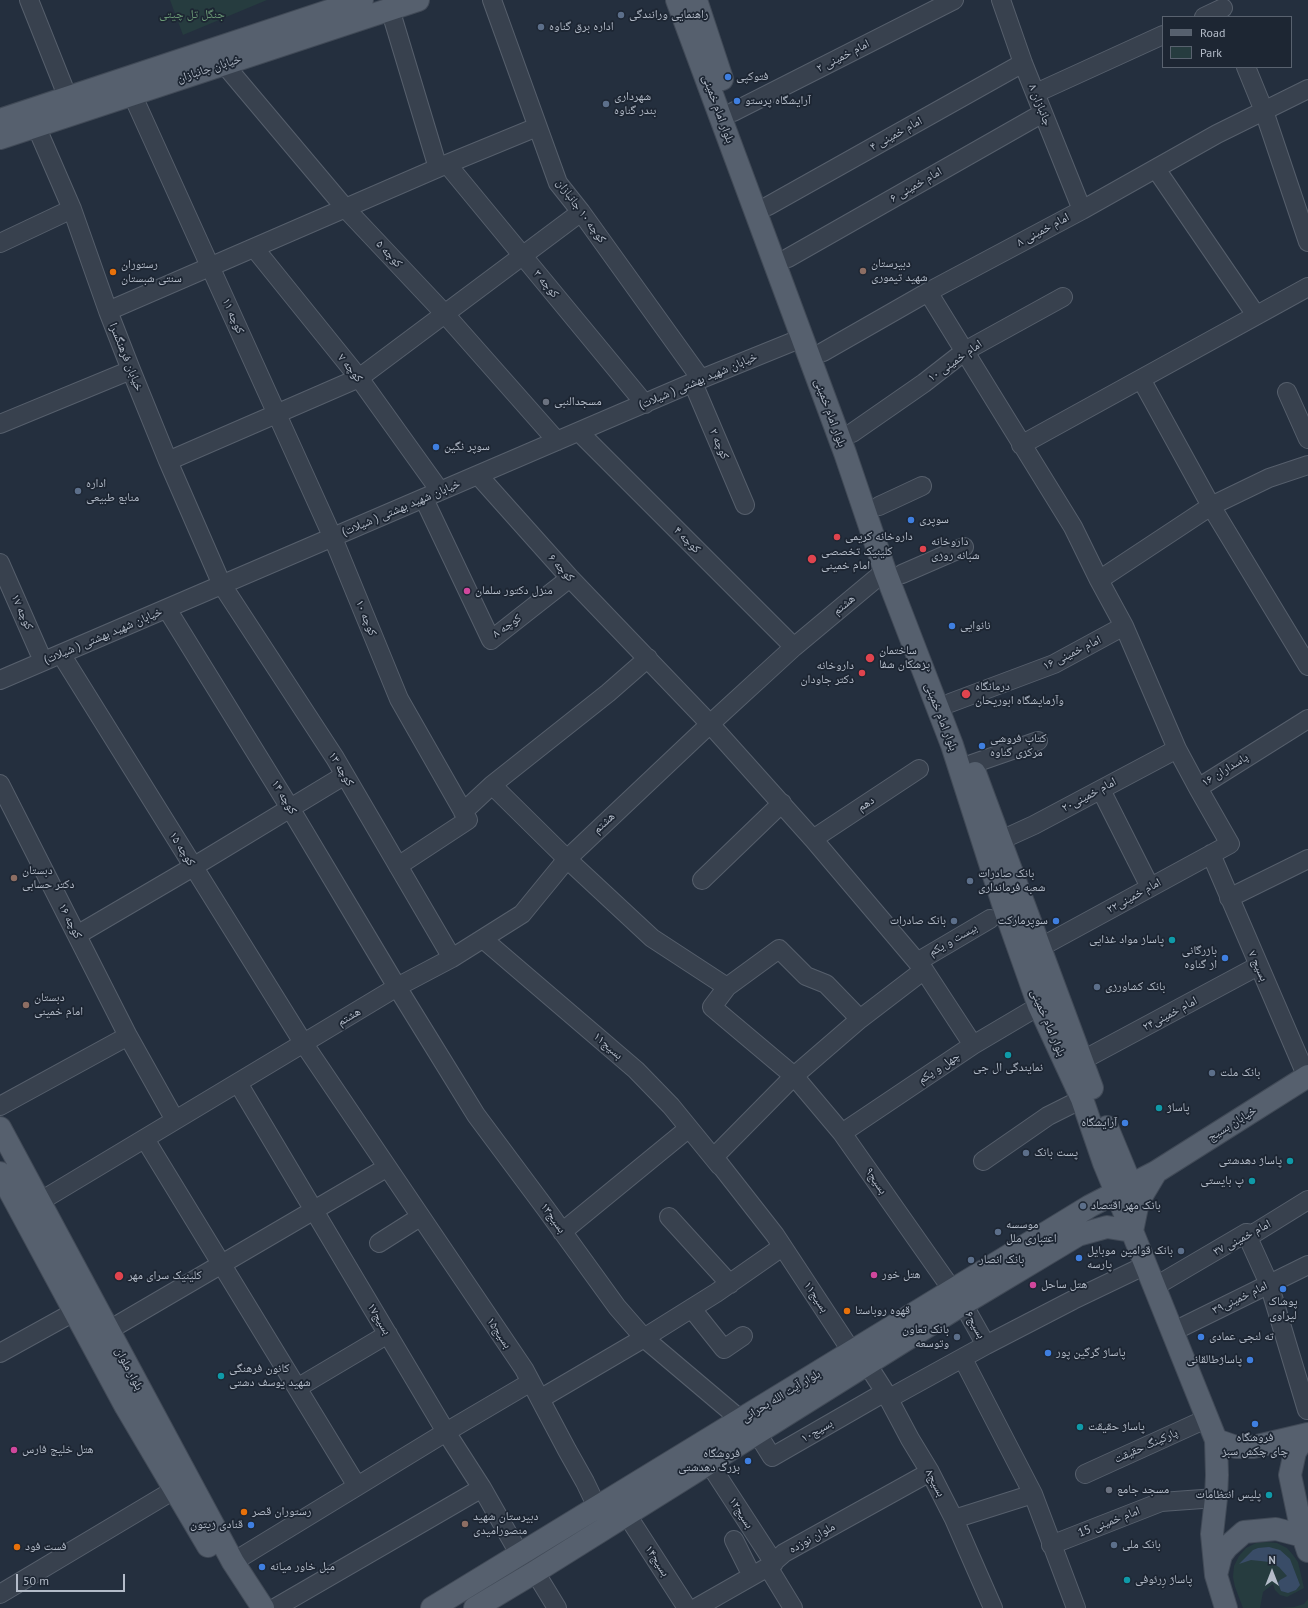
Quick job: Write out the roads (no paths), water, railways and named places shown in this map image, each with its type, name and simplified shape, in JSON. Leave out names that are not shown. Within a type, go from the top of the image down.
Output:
[{"type":"main road","name":"خیابان جانبازان","points":[[0,120],[362,0]]},
{"type":"main road","name":"خیابان جانبازان","points":[[0,138],[418,0]]},
{"type":"main road","name":"بلوار امام خمینی","points":[[677,0],[733,112],[788,258],[878,506],[893,572],[952,745],[1005,910],[1081,1061],[1124,1189],[1132,1231],[1206,1419],[1216,1440]]},
{"type":"main road","name":"بلوار امام خمینی","points":[[696,0],[708,60],[802,338],[845,453],[893,572],[950,703],[1039,948],[1039,1006],[1082,1099],[1104,1164],[1124,1189]]},
{"type":"main road","name":"خیابان بسیج","points":[[1124,1189],[1156,1172],[1307,1077]]},
{"type":"main road","name":"بلوار ملوان","points":[[0,1128],[108,1330],[113,1360],[126,1407],[174,1490],[246,1608]]},
{"type":"main road","points":[[1090,1206],[1104,1189],[1104,1164]]},
{"type":"main road","points":[[1132,1231],[1138,1202],[1156,1172]]},
{"type":"main road","name":"بلوار ملوان","points":[[0,1174],[74,1312],[113,1360],[233,1562],[263,1608]]},
{"type":"main road","name":"بلوار آیت الله بحرانی","points":[[432,1608],[520,1556],[597,1507],[749,1426],[1027,1255],[1090,1206],[1124,1189]]},
{"type":"main road","name":"بلوار آیت الله بحرانی","points":[[1027,1255],[1078,1234],[1107,1227],[1132,1231]]},
{"type":"main road","name":"بلوار آیت الله بحرانی","points":[[482,1604],[709,1463],[749,1426]]},
{"type":"main road","points":[[1226,1608],[1216,1575],[1212,1534],[1217,1476],[1216,1440],[1236,1447],[1253,1447],[1308,1435]]},
{"type":"main road","points":[[1305,1544],[1290,1475],[1295,1452],[1308,1435]]},
{"type":"main road","points":[[1216,1575],[1221,1555],[1227,1547],[1244,1532],[1276,1529],[1305,1544]]},
{"type":"main road","points":[[475,1582],[482,1604]]},
{"type":"street","points":[[29,0],[68,98]]},
{"type":"street","name":"کوچه ۱۰ جانبازان","points":[[492,0],[558,183],[581,212],[697,381]]},
{"type":"street","name":"امام خمینی ۲","points":[[733,112],[954,0]]},
{"type":"street","name":"جانبازان ۸","points":[[1001,0],[1043,113],[1082,210]]},
{"type":"street","points":[[1206,16],[1223,8]]},
{"type":"street","points":[[390,9],[443,166]]},
{"type":"street","points":[[1036,93],[1162,36]]},
{"type":"street","name":"امام خمینی ۴","points":[[768,206],[1024,63]]},
{"type":"street","name":"کوچه ۵","points":[[224,64],[346,209],[444,313],[557,442]]},
{"type":"street","points":[[1246,68],[1264,111],[1308,242]]},
{"type":"street","name":"امام خمینی ۸","points":[[823,352],[928,292],[1082,210],[1217,134],[1308,89]]},
{"type":"street","name":"کوچه ۱۱","points":[[132,94],[333,538]]},
{"type":"street","name":"امام خمینی ۶","points":[[788,258],[1043,113]]},
{"type":"street","name":"خیابان فرهنگسرا","points":[[36,126],[72,209],[108,311],[131,370],[168,461],[222,585]]},
{"type":"street","points":[[108,311],[255,249],[443,166],[538,127]]},
{"type":"street","name":"کوچه ۳","points":[[443,166],[522,256],[645,404]]},
{"type":"street","points":[[1156,169],[1256,315]]},
{"type":"street","points":[[0,244],[72,209]]},
{"type":"street","points":[[168,461],[358,378],[581,212]]},
{"type":"street","name":"کوچه ۷","points":[[255,249],[358,378],[432,495]]},
{"type":"street","points":[[1021,445],[1308,287]]},
{"type":"street","points":[[928,292],[1073,527],[1124,626],[1177,749],[1198,788]]},
{"type":"street","name":"امام خمینی ۱۰","points":[[852,433],[924,383],[965,351],[1063,297]]},
{"type":"street","name":"خیابان شهید بهشتی ( شیلات)","points":[[0,680],[697,381],[802,338]]},
{"type":"street","points":[[0,424],[131,370]]},
{"type":"street","points":[[1140,379],[1211,506],[1308,666]]},
{"type":"street","name":"کوچه ۲","points":[[697,381],[744,505]]},
{"type":"street","points":[[1287,392],[1308,439]]},
{"type":"street","name":"کوچه ۴","points":[[579,432],[794,647]]},
{"type":"street","points":[[1099,580],[1211,506],[1269,478],[1308,465]]},
{"type":"street","name":"کوچه ۶","points":[[478,475],[570,578],[648,658],[782,803],[920,966],[973,1045]]},
{"type":"street","points":[[878,506],[922,486]]},
{"type":"street","name":"کوچه ۸","points":[[432,495],[491,640],[570,578]]},
{"type":"street","name":"کوچه ۱۰","points":[[333,538],[399,699],[463,812]]},
{"type":"street","name":"هشتم","points":[[39,1202],[397,988],[452,958],[522,914],[567,859],[794,647],[893,572],[964,547]]},
{"type":"street","name":"کوچه ۱۷","points":[[0,563],[43,661]]},
{"type":"street","name":"کوچه ۱۳","points":[[222,585],[345,775],[452,958]]},
{"type":"street","name":"کوچه ۱۴","points":[[167,609],[290,808],[397,988]]},
{"type":"street","name":"امام خمینی ۱۶","points":[[950,703],[1054,664],[1124,626]]},
{"type":"street","name":"کوچه ۱۵","points":[[61,654],[304,1044],[386,1168]]},
{"type":"street","points":[[398,866],[468,820],[463,812],[492,785],[608,693],[648,658]]},
{"type":"street","name":"پاسداران ۱۶","points":[[1230,844],[1198,788],[1308,719]]},
{"type":"street","points":[[972,764],[1038,741]]},
{"type":"street","name":"امام خمینی۲۰","points":[[1001,840],[1101,790],[1177,749]]},
{"type":"street","name":"دهم","points":[[813,839],[919,769]]},
{"type":"street","points":[[77,935],[194,867],[345,775]]},
{"type":"street","name":"کوچه ۱۶","points":[[0,784],[128,1036],[175,1120]]},
{"type":"street","points":[[492,785],[567,859],[652,938],[727,987],[779,949],[806,976],[826,984],[860,1019]]},
{"type":"street","points":[[1101,790],[1150,887]]},
{"type":"street","points":[[702,880],[782,803]]},
{"type":"street","name":"امام خمینی۲۲","points":[[1039,948],[1230,844]]},
{"type":"street","name":"بسیج ۷","points":[[1211,854],[1307,1077]]},
{"type":"street","points":[[1229,898],[1308,859]]},
{"type":"street","name":"بیست و یکم","points":[[717,1162],[794,1076],[920,966],[990,919]]},
{"type":"street","name":"بسیج۱۱","points":[[483,939],[636,1070],[671,1106],[717,1162],[782,1247],[860,1358]]},
{"type":"street","name":"امام خمینی۲۴","points":[[1081,1061],[1258,966]]},
{"type":"street","name":"بسیج۹","points":[[727,987],[712,1007],[794,1076],[842,1133],[958,1298]]},
{"type":"street","name":"بسیج۱۳","points":[[397,988],[476,1115],[616,1307],[644,1338],[749,1426]]},
{"type":"street","name":"چهل و یکم","points":[[842,1133],[973,1045],[1039,1006]]},
{"type":"street","points":[[0,1106],[128,1036]]},
{"type":"street","name":"بسیج۱۷","points":[[238,1083],[446,1432],[482,1488],[520,1556]]},
{"type":"street","points":[[983,1161],[1048,1116],[1082,1099]]},
{"type":"street","points":[[562,1232],[689,1128]]},
{"type":"street","points":[[145,1139],[357,1486]]},
{"type":"street","points":[[108,1330],[386,1168]]},
{"type":"street","name":"بسیج۱۵","points":[[386,1168],[524,1369],[597,1507]]},
{"type":"street","name":"امام خمینی ۳۷","points":[[1154,1287],[1246,1233],[1253,1234],[1308,1200]]},
{"type":"street","points":[[379,1243],[420,1217]]},
{"type":"street","points":[[669,1217],[730,1284]]},
{"type":"street","points":[[1246,1233],[1269,1284],[1307,1410]]},
{"type":"street","points":[[540,1399],[692,1309],[782,1247]]},
{"type":"street","points":[[887,1395],[963,1359],[986,1345],[1073,1300],[1146,1265]]},
{"type":"street","name":"امام خمینی۳۹","points":[[1172,1332],[1308,1265]]},
{"type":"street","name":"بسیج۶","points":[[958,1298],[986,1345]]},
{"type":"street","points":[[692,1309],[724,1349],[743,1336]]},
{"type":"street","points":[[0,1353],[74,1312]]},
{"type":"street","points":[[297,1388],[388,1334]]},
{"type":"street","name":"بسیج۸","points":[[860,1358],[887,1395],[930,1472],[954,1519],[993,1608]]},
{"type":"street","points":[[963,1359],[1032,1494],[1050,1545],[1076,1608]]},
{"type":"street","points":[[233,1562],[531,1382]]},
{"type":"street","name":"بسیج۱۰","points":[[749,1426],[772,1457],[887,1395]]},
{"type":"street","name":"پارکینگ حقیقت","points":[[1085,1474],[1206,1419]]},
{"type":"street","name":"بسیج۱۲","points":[[709,1463],[764,1569]]},
{"type":"street","name":"ملوان نوزده","points":[[696,1608],[764,1569],[784,1553],[930,1472]]},
{"type":"street","points":[[275,1608],[482,1488]]},
{"type":"street","points":[[0,1594],[174,1490]]},
{"type":"street","points":[[954,1519],[1032,1494]]},
{"type":"street","name":"امام خمینی 15","points":[[1050,1545],[1161,1502],[1216,1498]]},
{"type":"street","name":"بسیج۱۴","points":[[627,1515],[687,1608]]},
{"type":"street","points":[[734,1540],[764,1569],[793,1608]]},
{"type":"street","points":[[535,1572],[556,1608]]},
{"type":"water","points":[[1269,1547],[1280,1550],[1290,1559],[1300,1585],[1296,1590],[1288,1593],[1281,1591],[1278,1583],[1287,1576],[1279,1567],[1270,1562],[1251,1560],[1239,1564],[1253,1550]]},
{"type":"place","name":"راهنمایی ورانندگی","points":[[621,15]]},
{"type":"place","name":"اداره برق گناوه","points":[[541,27]]},
{"type":"place","name":"فتوکپی","points":[[728,77]]},
{"type":"place","name":"آرایشگاه پرستو","points":[[737,101]]},
{"type":"place","name":"شهرداری بندر گناوه","points":[[606,104]]},
{"type":"place","name":"دبیرستان شهید تیموری","points":[[863,271]]},
{"type":"place","name":"رستوران سنتی شبستان","points":[[113,272]]},
{"type":"place","name":"مسجدالنبی","points":[[546,402]]},
{"type":"place","name":"سوپر نگین","points":[[436,447]]},
{"type":"place","name":"اداره منابع طبیعی","points":[[78,491]]},
{"type":"place","name":"سوپری","points":[[911,520]]},
{"type":"place","name":"داروخانه کریمی","points":[[837,537]]},
{"type":"place","name":"داروخانه شبانه روزی","points":[[923,549]]},
{"type":"place","name":"کلینیک تخصصی امام خمینی","points":[[812,559]]},
{"type":"place","name":"منزل دکتور سلمان","points":[[467,591]]},
{"type":"place","name":"نانوایی","points":[[952,626]]},
{"type":"place","name":"ساختمان پزشکان شفا","points":[[870,658]]},
{"type":"place","name":"داروخانه دکتر جاودان","points":[[862,673]]},
{"type":"place","name":"درمانگاه وآزمایشگاه ابوریحان","points":[[966,694]]},
{"type":"place","name":"کتاب فروشى مرکزى گناوه","points":[[982,746]]},
{"type":"place","name":"دبستان دکتر حسابی","points":[[14,878]]},
{"type":"place","name":"بانک صادرات شعبه فرمانداری","points":[[970,881]]},
{"type":"place","name":"بانک صادرات","points":[[954,921]]},
{"type":"place","name":"سوپرمارکت","points":[[1056,921]]},
{"type":"place","name":"پاساز مواد غذایی","points":[[1172,940]]},
{"type":"place","name":"بازرگانی از گناوه","points":[[1225,958]]},
{"type":"place","name":"بانک کشاورزی","points":[[1097,987]]},
{"type":"place","name":"دبستان امام خمینی","points":[[26,1005]]},
{"type":"place","name":"نمایندگی ال جی","points":[[1008,1055]]},
{"type":"place","name":"بانک ملت","points":[[1212,1073]]},
{"type":"place","name":"پاساژ","points":[[1159,1108]]},
{"type":"place","name":"آرایشگاه","points":[[1125,1123]]},
{"type":"place","name":"پست بانک","points":[[1026,1153]]},
{"type":"place","name":"پاساژ دهدشتی","points":[[1290,1161]]},
{"type":"place","name":"پ بایستی","points":[[1252,1181]]},
{"type":"place","name":"بانک مهر اقتصاد","points":[[1083,1206]]},
{"type":"place","name":"موسسه اعتباری ملل","points":[[998,1232]]},
{"type":"place","name":"بانک قوامین","points":[[1181,1251]]},
{"type":"place","name":"موبایل پارسه","points":[[1079,1258]]},
{"type":"place","name":"بانک انصار","points":[[971,1260]]},
{"type":"place","name":"هتل خور","points":[[874,1275]]},
{"type":"place","name":"کلینیک سرای مهر","points":[[119,1276]]},
{"type":"place","name":"هتل ساحل","points":[[1033,1285]]},
{"type":"place","name":"پوشاک لیراوی","points":[[1283,1289]]},
{"type":"place","name":"قهوه روباستا","points":[[847,1311]]},
{"type":"place","name":"بانک تعاون وتوسعه","points":[[957,1337]]},
{"type":"place","name":"ته لنجی عمادی","points":[[1201,1337]]},
{"type":"place","name":"پاساژ گرگین پور","points":[[1048,1353]]},
{"type":"place","name":"پاساژطالقانی","points":[[1250,1360]]},
{"type":"place","name":"کانون فرهنگی شهید یوسف دشتی","points":[[221,1376]]},
{"type":"place","name":"فروشگاه چای چکش سبز","points":[[1255,1424]]},
{"type":"place","name":"پاساژ حقیقت","points":[[1080,1427]]},
{"type":"place","name":"هتل خلیج فارس","points":[[14,1450]]},
{"type":"place","name":"فروشگاه بزرگ دهدشتی","points":[[748,1461]]},
{"type":"place","name":"مسجد جامع","points":[[1109,1490]]},
{"type":"place","name":"پلیس انتظامات","points":[[1269,1495]]},
{"type":"place","name":"رستوران قصر","points":[[244,1512]]},
{"type":"place","name":"دبیرستان شهید منصورامیدی","points":[[465,1524]]},
{"type":"place","name":"قنادى زیتون","points":[[251,1525]]},
{"type":"place","name":"بانک ملی","points":[[1114,1545]]},
{"type":"place","name":"فست فود","points":[[17,1547]]},
{"type":"place","name":"مبل خاور میانه","points":[[262,1567]]},
{"type":"place","name":"پاساژ رِرئوفی","points":[[1127,1580]]},
{"type":"park label","name":"جنگل تل چیتی","points":[[192,15]]}]
